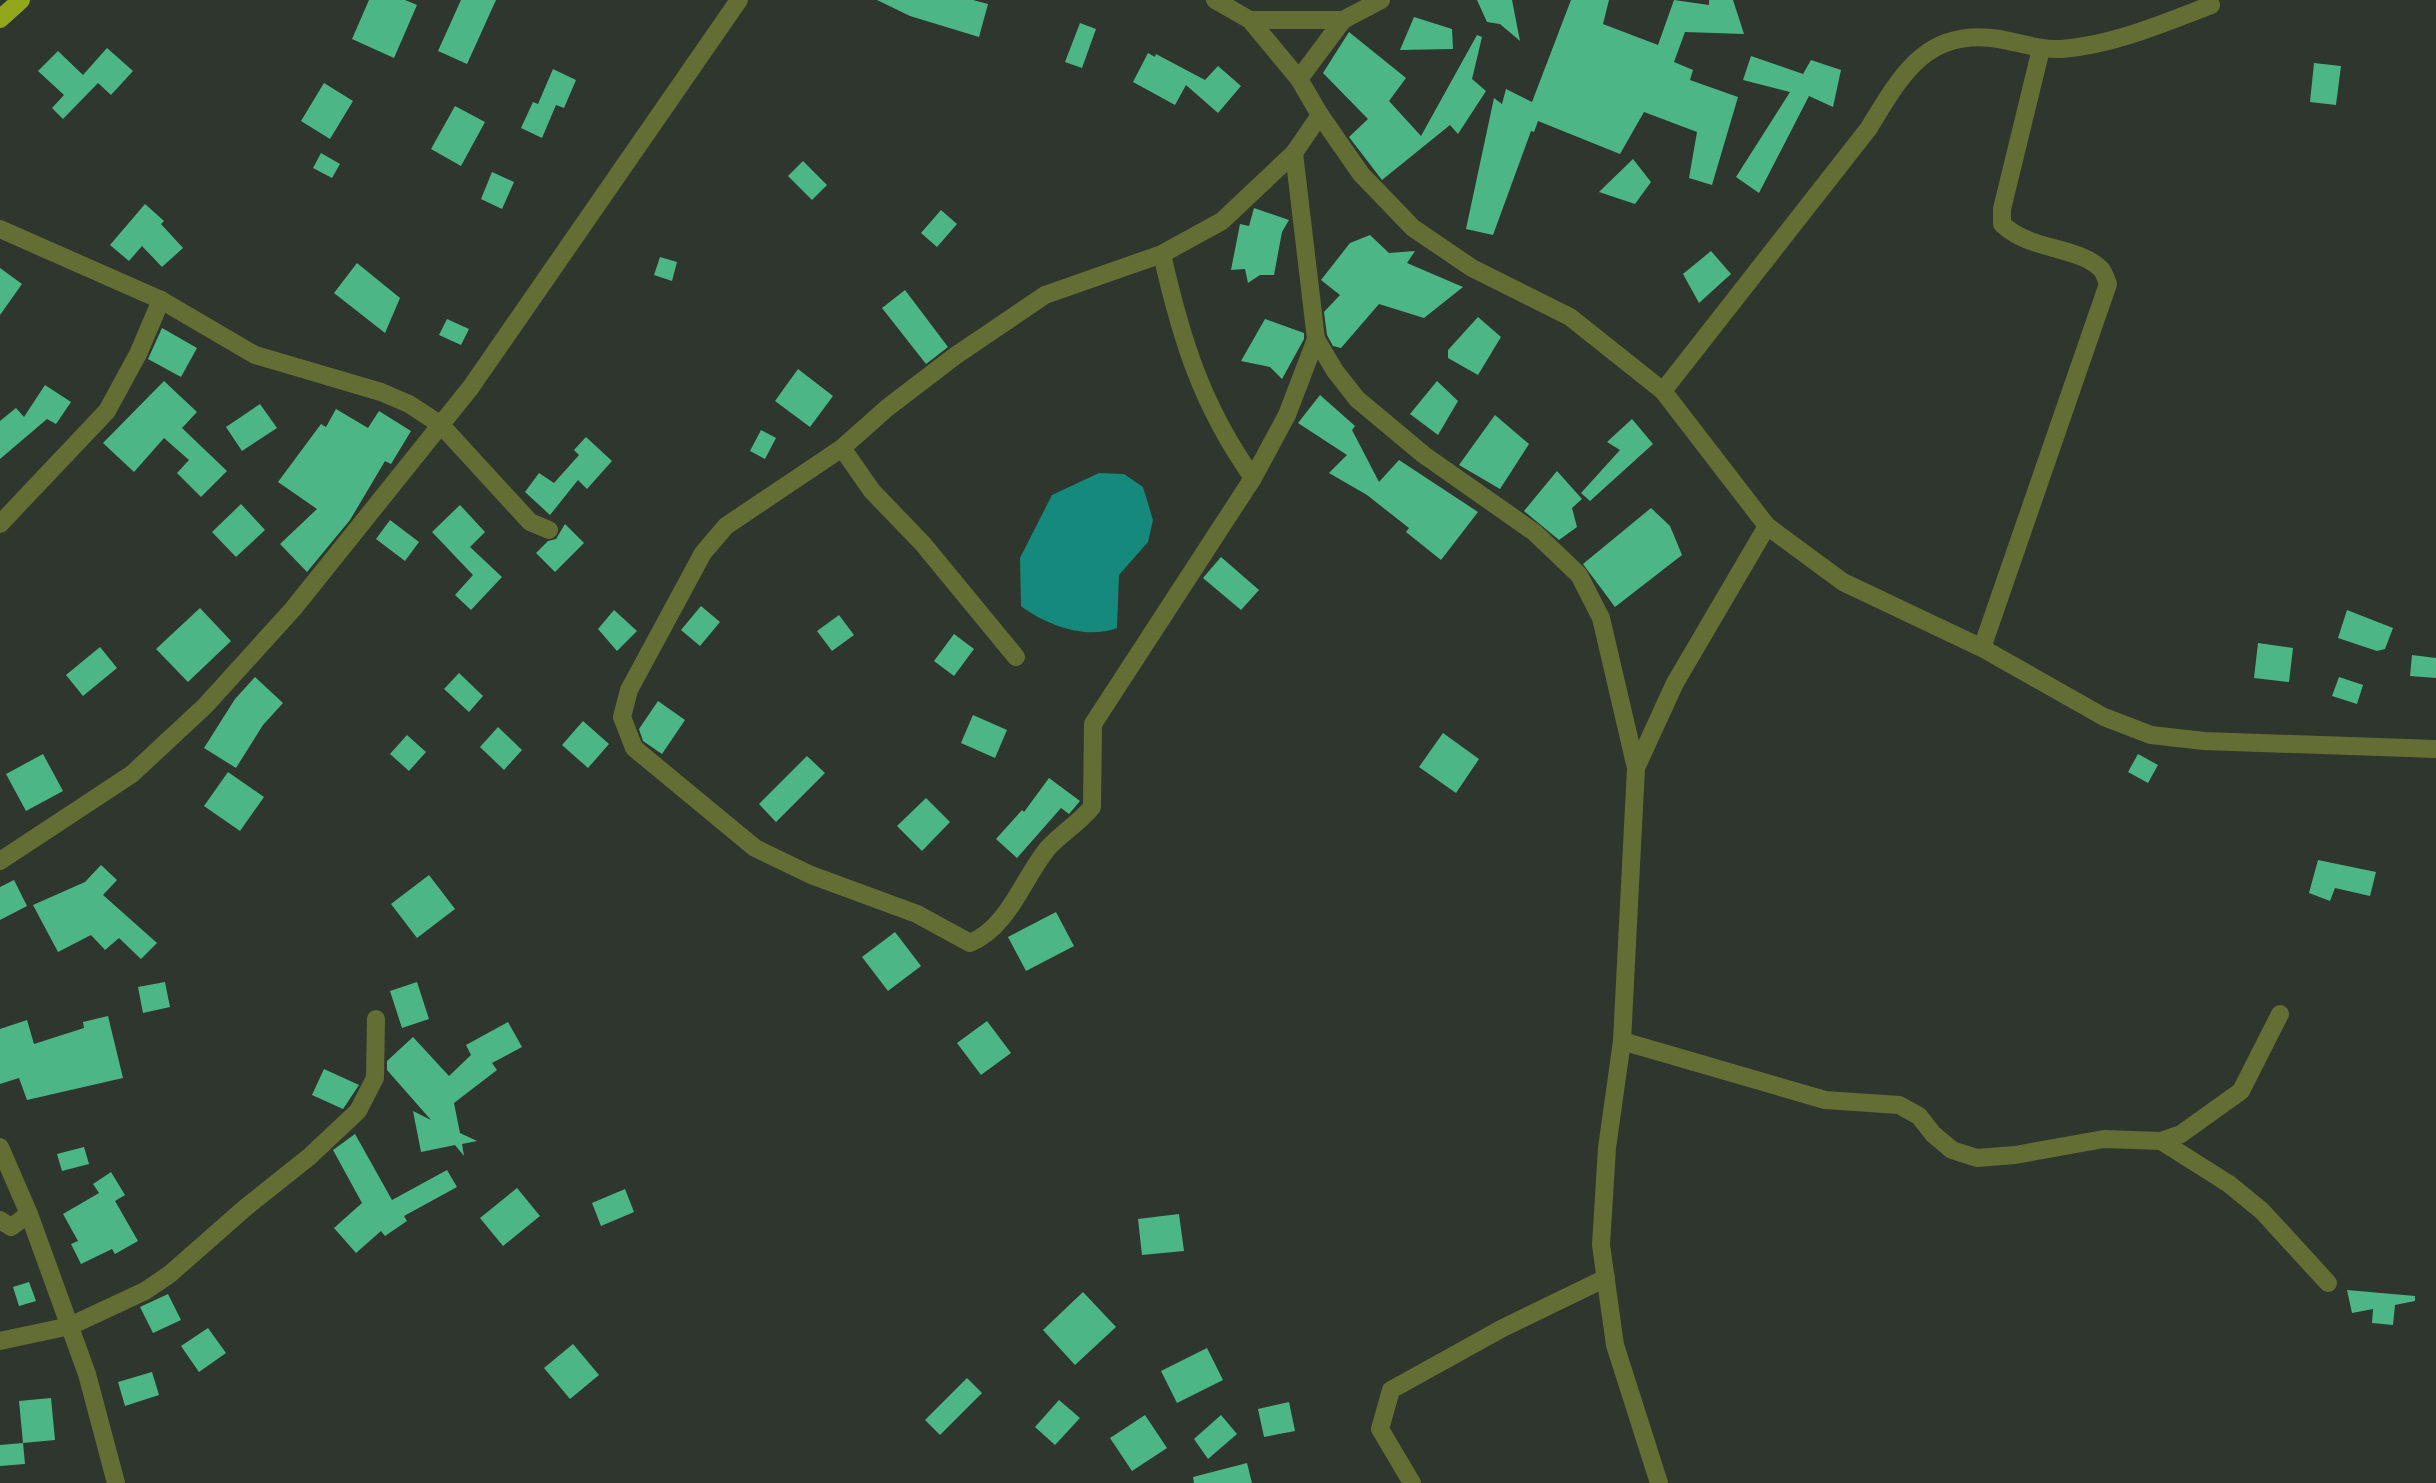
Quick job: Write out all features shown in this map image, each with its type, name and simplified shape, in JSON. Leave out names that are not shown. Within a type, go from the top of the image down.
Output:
[{"type":"main road","points":[[0,19],[21,0]]},
{"type":"street","points":[[0,861],[132,774],[205,706],[293,609],[471,387],[739,0]]},
{"type":"street","points":[[1215,0],[1250,20],[1299,79],[1361,174],[1413,228],[1472,268],[1570,317],[1663,391],[1767,526],[1843,582],[1982,648],[2104,718],[2151,735],[2204,741],[2436,748]]},
{"type":"street","points":[[1299,79],[1343,20],[1381,0]]},
{"type":"street","points":[[1663,391],[1870,128],[1896,84],[1922,54],[1957,37],[1997,39],[2041,49],[2065,49],[2143,31],[2211,5]]},
{"type":"street","points":[[1250,20],[1343,20]]},
{"type":"street","points":[[1982,648],[2108,284],[2102,270],[2087,261],[2015,237],[2002,224],[2002,209],[2041,49]]},
{"type":"street","points":[[1316,339],[1287,415],[1253,478],[1093,724],[1092,807],[1081,821],[1049,847],[1021,895],[980,939],[970,943],[917,914],[811,875],[755,848],[634,748],[622,718],[629,690],[704,553],[726,527],[842,448],[887,408],[945,363],[1045,295],[1162,254],[1222,221],[1294,153],[1320,115]]},
{"type":"street","points":[[1294,153],[1316,339],[1335,371],[1357,398],[1424,455],[1534,533],[1579,575],[1601,618],[1636,768],[1622,1041],[1607,1148],[1601,1245],[1615,1345],[1659,1483]]},
{"type":"street","points":[[0,229],[161,300],[255,355],[381,392],[409,404],[441,425],[523,515],[549,530]]},
{"type":"street","points":[[1162,254],[1173,304],[1208,408],[1253,478]]},
{"type":"street","points":[[0,524],[107,411],[138,354],[161,300]]},
{"type":"street","points":[[842,448],[872,491],[923,544],[1016,657]]},
{"type":"street","points":[[1636,768],[1675,683],[1767,526]]},
{"type":"street","points":[[1622,1041],[1825,1100],[1899,1105],[1919,1116],[1933,1134],[1952,1150],[1977,1158],[2015,1155],[2104,1139],[2161,1141],[2181,1133],[2241,1091],[2280,1014]]},
{"type":"street","points":[[0,1341],[70,1326],[145,1292],[309,1157],[358,1111],[375,1079],[376,1019]]},
{"type":"street","points":[[2161,1141],[2230,1184],[2262,1211],[2328,1283]]},
{"type":"street","points":[[0,1147],[29,1214],[87,1374],[116,1483]]},
{"type":"street","points":[[0,1220],[11,1227],[29,1214]]},
{"type":"street","points":[[1412,1483],[1380,1429],[1391,1390],[1502,1329],[1606,1278]]},
{"type":"water","points":[[1099,473],[1124,474],[1143,487],[1153,520],[1148,542],[1119,575],[1117,628],[1092,632],[1067,629],[1042,619],[1021,606],[1020,558],[1052,495]]},
{"type":"building","points":[[369,0],[405,0],[417,5],[394,58],[352,39]]},
{"type":"building","points":[[461,0],[496,0],[467,64],[438,51]]},
{"type":"building","points":[[877,0],[973,0],[988,4],[979,37],[910,16]]},
{"type":"building","points":[[1477,0],[1512,0],[1520,41],[1500,24],[1487,22]]},
{"type":"building","points":[[1571,0],[1609,0],[1603,24],[1658,45],[1674,0],[1709,5],[1709,0],[1733,0],[1744,34],[1685,32],[1674,62],[1693,70],[1690,80],[1738,97],[1712,185],[1689,178],[1697,132],[1644,112],[1620,154],[1538,121],[1534,132],[1531,131],[1493,235],[1466,229],[1494,98],[1502,104],[1506,89],[1532,102]]},
{"type":"building","points":[[1414,17],[1452,29],[1453,49],[1400,50]]},
{"type":"building","points":[[1080,23],[1096,29],[1082,68],[1065,62]]},
{"type":"building","points":[[1349,32],[1406,78],[1389,101],[1421,136],[1477,35],[1482,37],[1472,79],[1486,91],[1458,134],[1450,125],[1382,180],[1349,137],[1368,119],[1323,73]]},
{"type":"building","points":[[107,48],[133,71],[111,95],[98,83],[63,119],[52,108],[64,95],[38,71],[58,51],[83,75]]},
{"type":"building","points":[[1148,53],[1155,57],[1156,54],[1205,80],[1218,66],[1241,86],[1218,113],[1186,85],[1175,105],[1133,82]]},
{"type":"building","points":[[1751,56],[1803,74],[1811,60],[1841,70],[1833,107],[1809,96],[1759,193],[1736,177],[1790,92],[1743,80]]},
{"type":"building","points":[[2314,63],[2341,66],[2336,105],[2310,102]]},
{"type":"building","points":[[553,69],[576,80],[564,108],[556,105],[542,138],[521,128],[533,102],[538,104]]},
{"type":"building","points":[[324,83],[353,101],[330,139],[301,121]]},
{"type":"building","points":[[455,106],[485,122],[461,166],[431,149]]},
{"type":"building","points":[[321,153],[340,164],[332,178],[313,168]]},
{"type":"building","points":[[1633,159],[1651,182],[1635,204],[1599,192]]},
{"type":"building","points":[[803,161],[827,185],[812,200],[788,176]]},
{"type":"building","points":[[492,172],[514,182],[502,209],[481,199]]},
{"type":"building","points":[[145,204],[164,221],[161,224],[183,248],[162,267],[142,246],[129,261],[110,245]]},
{"type":"building","points":[[1254,208],[1289,220],[1282,232],[1274,275],[1260,275],[1248,283],[1245,269],[1231,270],[1240,224],[1249,226]]},
{"type":"building","points":[[941,210],[957,224],[937,247],[921,233]]},
{"type":"building","points":[[1370,235],[1389,253],[1415,251],[1407,263],[1463,287],[1424,318],[1379,304],[1341,348],[1333,346],[1327,335],[1324,312],[1340,295],[1321,280],[1350,243]]},
{"type":"building","points":[[1711,251],[1731,274],[1699,303],[1683,274]]},
{"type":"building","points":[[660,257],[677,262],[672,281],[654,275]]},
{"type":"building","points":[[357,263],[400,298],[385,333],[334,293]]},
{"type":"building","points":[[0,268],[22,284],[0,315]]},
{"type":"building","points":[[905,290],[948,347],[926,364],[882,308]]},
{"type":"building","points":[[1478,317],[1501,337],[1478,375],[1448,358],[1448,350]]},
{"type":"building","points":[[447,319],[469,329],[461,345],[439,335]]},
{"type":"building","points":[[1265,319],[1304,333],[1304,339],[1282,379],[1270,367],[1241,361]]},
{"type":"building","points":[[162,328],[197,348],[181,377],[148,359]]},
{"type":"building","points":[[798,369],[833,396],[810,427],[775,401]]},
{"type":"building","points":[[164,381],[197,412],[182,428],[227,471],[201,497],[177,473],[189,460],[164,438],[134,472],[103,443]]},
{"type":"building","points":[[1437,381],[1458,401],[1438,435],[1410,414]]},
{"type":"building","points":[[45,385],[71,402],[56,424],[47,419],[0,459],[0,421],[16,408],[24,417]]},
{"type":"building","points":[[1320,395],[1355,426],[1352,430],[1379,482],[1399,460],[1478,512],[1441,560],[1406,532],[1409,528],[1367,495],[1329,473],[1347,455],[1298,423]]},
{"type":"building","points":[[260,404],[277,428],[242,451],[226,427]]},
{"type":"building","points":[[336,409],[368,428],[379,411],[411,431],[391,464],[385,461],[350,520],[307,572],[280,544],[317,509],[278,482],[321,424],[326,427]]},
{"type":"building","points":[[1495,415],[1529,444],[1500,489],[1459,465]]},
{"type":"building","points":[[1632,419],[1653,444],[1590,501],[1581,493],[1620,450],[1607,442]]},
{"type":"building","points":[[761,430],[776,438],[765,459],[750,451]]},
{"type":"building","points":[[586,437],[612,461],[587,489],[578,480],[550,515],[525,492],[539,473],[554,483],[579,455],[574,450]]},
{"type":"building","points":[[1557,471],[1582,499],[1572,508],[1577,527],[1559,540],[1524,511]]},
{"type":"building","points":[[241,504],[265,530],[236,557],[212,532]]},
{"type":"building","points":[[460,505],[485,532],[470,547],[502,577],[471,610],[455,595],[473,575],[432,532]]},
{"type":"building","points":[[1651,508],[1670,526],[1682,555],[1615,607],[1583,564]]},
{"type":"building","points":[[390,520],[419,542],[405,561],[376,539]]},
{"type":"building","points":[[565,524],[584,543],[555,572],[536,553],[548,541],[556,539]]},
{"type":"building","points":[[1221,557],[1259,590],[1241,610],[1203,578]]},
{"type":"building","points":[[701,606],[720,622],[700,646],[681,630]]},
{"type":"building","points":[[200,608],[231,641],[188,682],[156,649]]},
{"type":"building","points":[[614,610],[637,631],[617,651],[598,629]]},
{"type":"building","points":[[2347,610],[2393,628],[2385,649],[2377,651],[2338,638]]},
{"type":"building","points":[[839,615],[854,635],[832,651],[817,631]]},
{"type":"building","points":[[954,634],[974,649],[954,676],[934,661]]},
{"type":"building","points":[[2258,643],[2293,648],[2289,682],[2254,678]]},
{"type":"building","points":[[100,647],[117,668],[83,696],[66,675]]},
{"type":"building","points":[[2412,655],[2436,658],[2436,678],[2410,676]]},
{"type":"building","points":[[459,673],[483,696],[469,712],[444,689]]},
{"type":"building","points":[[255,677],[283,703],[263,725],[236,768],[204,748],[235,699]]},
{"type":"building","points":[[2339,677],[2363,685],[2357,704],[2332,696]]},
{"type":"building","points":[[658,701],[685,720],[662,754],[643,741],[639,729]]},
{"type":"building","points":[[973,715],[1007,730],[995,758],[961,743]]},
{"type":"building","points":[[583,721],[609,744],[588,768],[562,745]]},
{"type":"building","points":[[498,727],[522,750],[504,770],[480,747]]},
{"type":"building","points":[[1443,733],[1479,759],[1456,793],[1419,767]]},
{"type":"building","points":[[407,735],[426,752],[409,771],[390,754]]},
{"type":"building","points":[[43,754],[63,791],[26,811],[6,774]]},
{"type":"building","points":[[2138,754],[2158,765],[2148,783],[2128,772]]},
{"type":"building","points":[[807,756],[825,773],[776,822],[759,804]]},
{"type":"building","points":[[228,772],[264,797],[240,831],[204,806]]},
{"type":"building","points":[[1049,778],[1080,801],[1069,814],[1061,808],[1017,858],[996,839],[1022,810],[1024,812]]},
{"type":"building","points":[[926,798],[950,822],[922,851],[897,826]]},
{"type":"building","points":[[2318,860],[2376,872],[2370,896],[2335,888],[2330,901],[2309,893]]},
{"type":"building","points":[[101,865],[117,880],[103,895],[157,943],[141,959],[119,938],[105,950],[91,935],[58,952],[33,905],[85,882]]},
{"type":"building","points":[[429,875],[455,909],[417,938],[391,904]]},
{"type":"building","points":[[14,880],[27,906],[0,920],[0,887]]},
{"type":"building","points":[[1056,912],[1074,946],[1026,971],[1008,937]]},
{"type":"building","points":[[895,932],[921,966],[888,991],[862,957]]},
{"type":"building","points":[[165,982],[170,1007],[143,1013],[138,987]]},
{"type":"building","points":[[417,982],[429,1019],[402,1028],[390,991]]},
{"type":"building","points":[[108,1016],[123,1078],[27,1100],[19,1078],[0,1084],[0,1029],[27,1020],[34,1044],[84,1028],[83,1022]]},
{"type":"building","points":[[987,1021],[1011,1053],[981,1075],[957,1043]]},
{"type":"building","points":[[508,1022],[522,1047],[492,1063],[497,1070],[454,1103],[460,1133],[477,1141],[462,1144],[464,1156],[455,1145],[421,1152],[413,1111],[431,1120],[387,1070],[387,1061],[413,1037],[449,1076],[471,1055],[466,1045]]},
{"type":"building","points":[[324,1069],[359,1085],[343,1109],[312,1095]]},
{"type":"building","points":[[355,1134],[392,1200],[447,1170],[457,1187],[404,1216],[407,1221],[385,1236],[381,1231],[356,1253],[334,1228],[362,1203],[333,1150]]},
{"type":"building","points":[[84,1147],[89,1164],[62,1171],[57,1154]]},
{"type":"building","points":[[111,1172],[125,1195],[115,1201],[138,1241],[115,1254],[112,1249],[81,1264],[71,1244],[78,1241],[63,1214],[99,1193],[93,1184]]},
{"type":"building","points":[[517,1188],[540,1216],[503,1246],[480,1218]]},
{"type":"building","points":[[625,1189],[634,1212],[601,1226],[592,1203]]},
{"type":"building","points":[[1179,1214],[1184,1251],[1142,1255],[1138,1219]]},
{"type":"building","points":[[29,1282],[36,1301],[19,1306],[13,1287]]},
{"type":"building","points":[[2347,1290],[2415,1296],[2415,1301],[2395,1305],[2393,1325],[2372,1323],[2373,1309],[2352,1313]]},
{"type":"building","points":[[1083,1292],[1116,1327],[1075,1365],[1043,1330]]},
{"type":"building","points":[[168,1294],[181,1320],[153,1333],[140,1307]]},
{"type":"building","points":[[208,1328],[226,1353],[199,1372],[181,1346]]},
{"type":"building","points":[[573,1344],[599,1375],[570,1399],[544,1368]]},
{"type":"building","points":[[1207,1348],[1223,1380],[1177,1403],[1161,1371]]},
{"type":"building","points":[[152,1372],[159,1395],[125,1406],[118,1382]]},
{"type":"building","points":[[967,1378],[982,1393],[940,1435],[925,1420]]},
{"type":"building","points":[[51,1398],[55,1440],[23,1443],[19,1401]]},
{"type":"building","points":[[1059,1400],[1080,1418],[1055,1445],[1035,1427]]},
{"type":"building","points":[[1289,1402],[1295,1431],[1264,1437],[1258,1409]]},
{"type":"building","points":[[1145,1415],[1167,1448],[1132,1471],[1110,1438]]},
{"type":"building","points":[[1221,1415],[1237,1434],[1208,1459],[1194,1439]]},
{"type":"building","points":[[23,1443],[25,1464],[0,1466],[0,1445]]},
{"type":"building","points":[[1247,1463],[1252,1483],[1194,1483],[1193,1477]]}]
